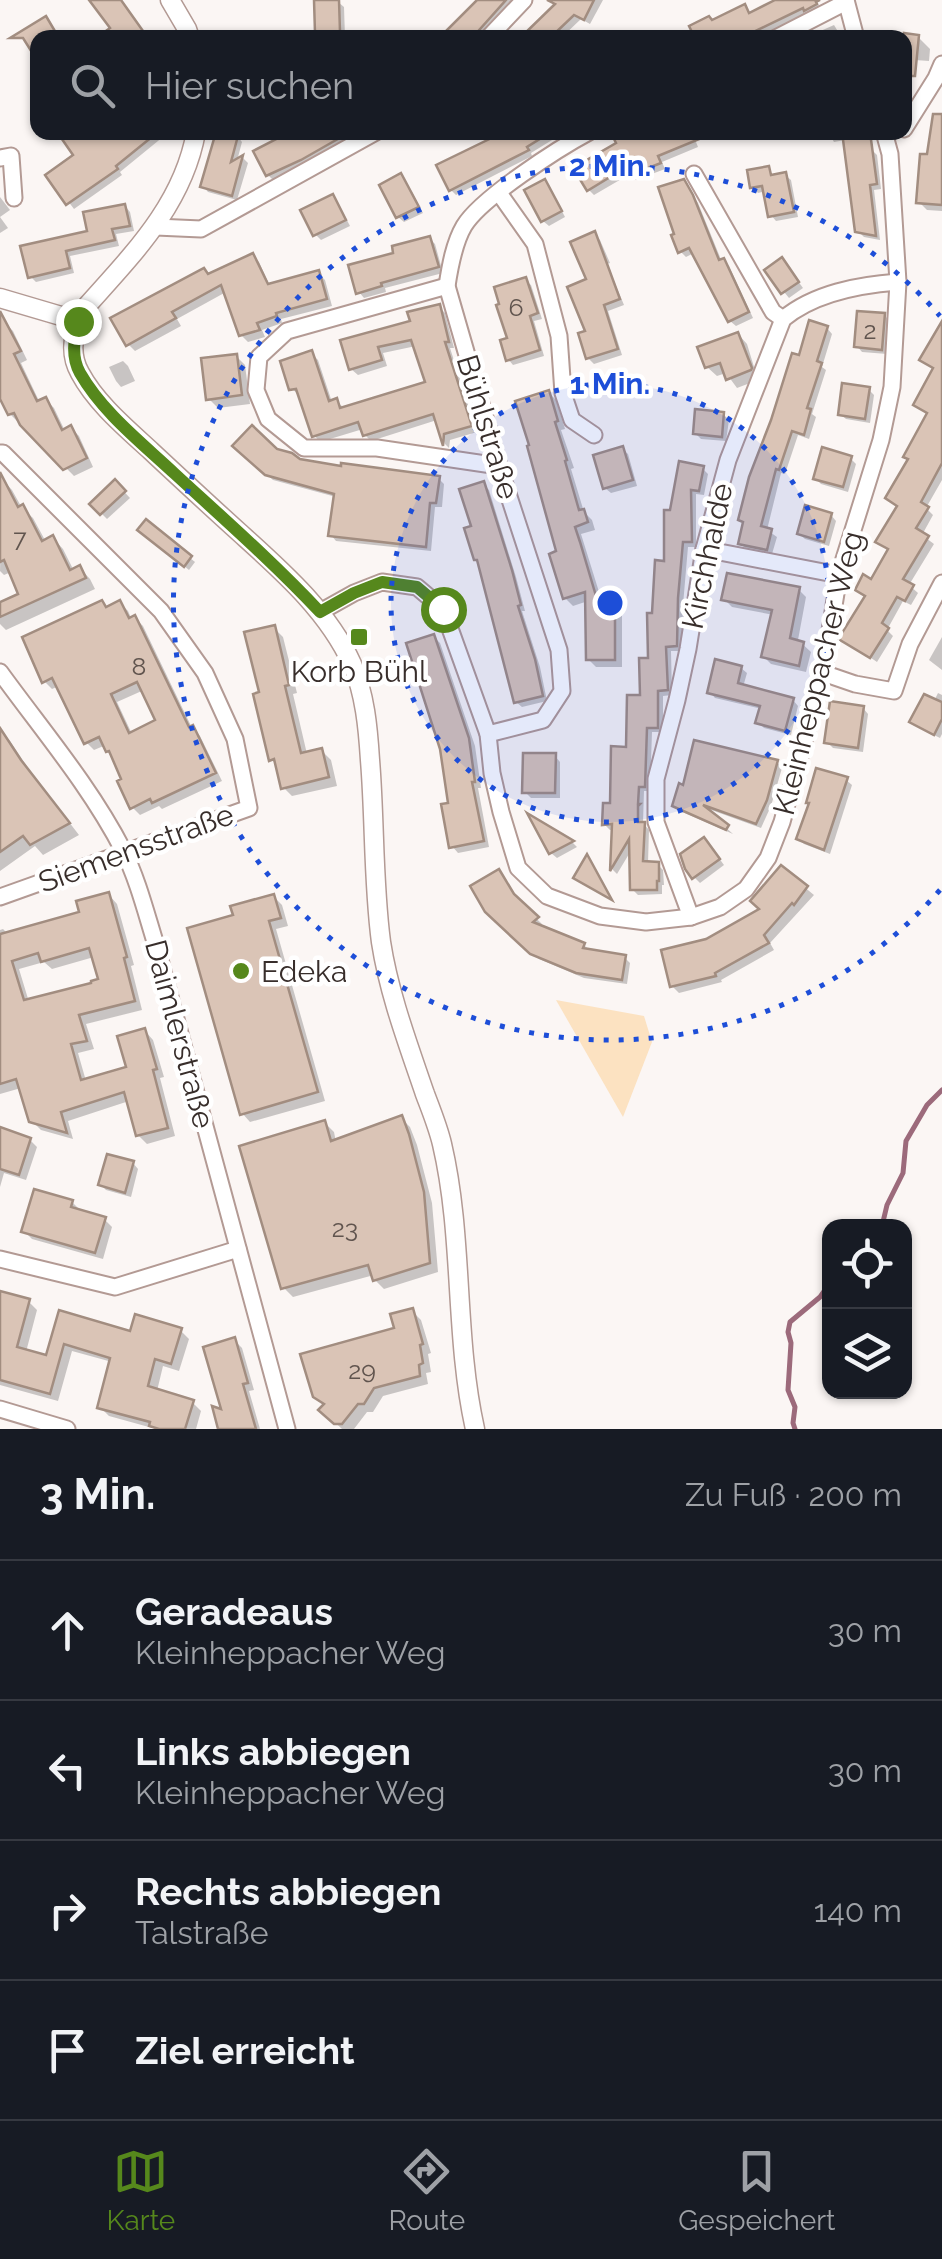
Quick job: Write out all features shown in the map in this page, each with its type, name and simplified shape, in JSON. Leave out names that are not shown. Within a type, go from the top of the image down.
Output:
[{"type":"street","points":[[170,0],[186,30]]},
{"type":"street","points":[[496,30],[524,0]]},
{"type":"street","points":[[791,30],[846,1],[854,30]]},
{"type":"street","points":[[912,117],[942,64]]},
{"type":"street","points":[[194,140],[182,183],[156,227],[78,321],[74,358],[79,371],[119,422],[262,552],[320,612],[352,665],[367,717],[382,945],[392,996],[442,1142],[455,1218],[460,1320],[475,1429]]},
{"type":"street","points":[[156,227],[200,229],[361,140]]},
{"type":"street","points":[[499,466],[377,448],[304,448],[268,419],[256,390],[259,357],[287,331],[446,286],[464,226],[486,200],[575,140]]},
{"type":"street","name":"Kleinheppacher Weg","points":[[320,612],[382,582],[417,587],[443,609],[488,734],[492,773],[518,868],[547,896],[600,916],[646,922],[691,917],[720,906],[746,888],[768,858],[782,822],[823,672],[839,575],[882,440],[892,387],[898,282],[886,140]]},
{"type":"street","points":[[890,154],[898,140]]},
{"type":"street","points":[[0,158],[11,156],[14,198]]},
{"type":"street","points":[[694,174],[773,312],[782,319],[796,308],[848,288],[898,282]]},
{"type":"street","points":[[499,193],[536,244],[559,336],[563,393],[572,420],[594,434]]},
{"type":"street","name":"Bühlstraße","points":[[446,286],[559,650],[562,691],[544,720],[488,734]]},
{"type":"street","points":[[0,298],[78,321]]},
{"type":"street","name":"Kirchhalde","points":[[691,917],[656,822],[656,779],[681,683],[704,549],[728,460],[782,319]]},
{"type":"street","name":"Siemensstraße","points":[[0,453],[161,611],[205,672],[235,740],[249,808],[0,897]]},
{"type":"street","points":[[704,549],[839,575]]},
{"type":"street","points":[[823,672],[855,684],[894,691],[910,644],[942,583]]},
{"type":"street","name":"Daimlerstraße","points":[[0,672],[98,806],[137,884],[287,1429]]},
{"type":"street","points":[[0,1260],[115,1287],[238,1249]]},
{"type":"street","points":[[0,1409],[67,1429]]},
{"type":"shaded area","points":[[556,1000],[644,1016],[652,1042],[623,1117]]},
{"type":"building","points":[[89,0],[121,0],[142,30],[107,30],[110,28]]},
{"type":"building","points":[[314,0],[339,0],[340,30],[315,30]]},
{"type":"building","points":[[477,0],[506,0],[479,30],[447,30]]},
{"type":"building","points":[[547,0],[594,0],[584,20],[574,15],[558,30],[528,30],[555,4]]},
{"type":"building","points":[[775,0],[820,0],[758,30],[691,30],[689,26],[745,4],[749,13]]},
{"type":"building","points":[[46,16],[54,30],[30,30],[30,49],[23,38],[10,38]]},
{"type":"building","points":[[912,34],[919,35],[912,76]]},
{"type":"building","points":[[933,114],[942,114],[942,205],[916,203],[920,154],[927,154]]},
{"type":"building","points":[[63,140],[148,140],[116,166],[118,169],[66,205],[45,175],[73,155]]},
{"type":"building","points":[[214,140],[237,140],[231,162],[243,155],[232,196],[200,187]]},
{"type":"building","points":[[274,140],[336,140],[266,176],[253,151]]},
{"type":"building","points":[[488,140],[538,140],[527,147],[529,150],[449,191],[436,165]]},
{"type":"building","points":[[614,140],[697,140],[658,156],[661,163],[628,176],[625,168],[587,191],[573,168],[616,143]]},
{"type":"building","points":[[843,140],[871,140],[877,184],[870,185],[876,236],[855,232]]},
{"type":"building","points":[[769,166],[771,175],[786,172],[794,212],[768,217],[762,186],[750,188],[747,170]]},
{"type":"building","points":[[401,173],[419,207],[396,218],[379,185]]},
{"type":"building","points":[[545,179],[562,211],[541,222],[524,190]]},
{"type":"building","points":[[684,179],[719,260],[724,258],[749,312],[728,322],[689,248],[678,253],[671,235],[674,234],[658,187]]},
{"type":"building","points":[[333,194],[346,220],[313,236],[300,210]]},
{"type":"building","points":[[125,204],[130,226],[112,229],[115,240],[66,251],[70,268],[28,278],[20,246],[87,231],[83,212]]},
{"type":"building","points":[[595,231],[620,299],[604,305],[618,349],[586,359],[578,333],[585,331],[567,287],[586,279],[570,242]]},
{"type":"building","points":[[430,236],[439,267],[356,294],[348,265],[393,253],[392,246]]},
{"type":"building","points":[[253,253],[268,284],[319,270],[327,299],[276,313],[277,316],[257,323],[260,330],[239,336],[221,285],[172,312],[176,318],[126,346],[110,318],[204,268],[208,274]]},
{"type":"building","points":[[782,257],[799,282],[781,294],[764,270]]},
{"type":"building","points":[[526,277],[538,313],[530,316],[540,350],[506,361],[500,340],[507,338],[494,287]]},
{"type":"building","points":[[440,304],[449,342],[445,342],[472,426],[444,434],[443,446],[433,414],[363,436],[358,422],[312,437],[296,389],[289,390],[280,361],[312,350],[329,401],[337,398],[340,408],[425,382],[411,340],[378,347],[382,360],[349,370],[340,340],[410,321],[407,312]]},
{"type":"building","points":[[0,311],[21,351],[14,354],[37,401],[46,397],[62,430],[71,425],[87,458],[63,470],[20,425],[14,413],[8,415],[0,399]]},
{"type":"building","points":[[857,311],[885,313],[882,350],[854,347]]},
{"type":"building","points":[[809,320],[828,326],[817,361],[822,363],[807,408],[811,409],[804,435],[792,431],[779,470],[776,469],[761,526],[772,529],[767,550],[738,544],[743,522],[738,520],[749,477],[792,353],[799,355]]},
{"type":"building","points":[[942,321],[942,463],[921,502],[929,507],[916,528],[929,536],[903,579],[914,585],[905,601],[897,597],[882,623],[889,628],[870,658],[840,640],[840,636],[865,596],[855,590],[863,574],[871,579],[888,549],[875,542],[897,506],[885,498],[908,459],[903,457],[927,413],[913,405],[933,368],[919,360]]},
{"type":"building","points":[[738,332],[752,368],[726,380],[720,363],[705,368],[697,347]]},
{"type":"building","points":[[237,354],[242,395],[206,400],[201,358]]},
{"type":"building","points":[[842,383],[870,387],[865,419],[838,415]]},
{"type":"building","points":[[549,390],[579,510],[584,509],[588,522],[575,527],[599,606],[615,605],[615,660],[586,660],[585,592],[563,599],[549,554],[556,551],[515,401]]},
{"type":"building","points":[[695,409],[724,412],[722,437],[693,434]]},
{"type":"building","points":[[252,425],[277,449],[300,459],[440,476],[436,503],[430,503],[426,547],[328,536],[334,494],[265,475],[232,446]]},
{"type":"building","points":[[623,446],[633,480],[603,489],[593,455]]},
{"type":"building","points":[[822,447],[852,456],[843,487],[813,479]]},
{"type":"building","points":[[679,461],[704,466],[699,491],[691,490],[692,542],[683,542],[677,646],[666,647],[668,690],[658,691],[658,728],[647,728],[645,787],[639,787],[638,822],[645,822],[643,861],[659,862],[659,881],[657,890],[630,890],[629,839],[610,871],[612,824],[602,825],[603,803],[610,803],[611,746],[626,747],[627,695],[640,695],[639,658],[648,658],[647,613],[652,613],[655,560],[664,561],[664,510],[670,510]]},
{"type":"building","points":[[0,472],[18,507],[23,504],[42,541],[53,535],[70,570],[80,565],[86,578],[0,617],[0,602],[18,594],[4,560],[0,562]]},
{"type":"building","points":[[115,479],[126,491],[100,515],[89,504]]},
{"type":"building","points":[[484,481],[512,570],[543,696],[514,703],[477,560],[464,528],[471,526],[459,489]]},
{"type":"building","points":[[805,505],[832,513],[824,542],[797,534]]},
{"type":"building","points":[[146,519],[192,556],[184,567],[137,530]]},
{"type":"building","points":[[727,573],[800,587],[790,638],[804,642],[799,666],[761,657],[772,610],[721,600]]},
{"type":"building","points":[[102,600],[106,607],[120,600],[129,618],[135,615],[189,727],[193,725],[216,773],[130,809],[109,751],[106,752],[99,737],[84,744],[52,678],[42,683],[22,637]],"holes":[[[137,682],[155,720],[129,733],[111,694]]]},
{"type":"building","points":[[275,625],[301,753],[322,748],[329,777],[281,789],[274,759],[269,761],[253,694],[259,692],[244,632]]},
{"type":"building","points":[[434,634],[469,738],[472,782],[484,841],[449,848],[441,804],[448,803],[440,749],[406,643]]},
{"type":"building","points":[[715,659],[742,666],[738,683],[794,698],[785,731],[755,723],[760,706],[707,693]]},
{"type":"building","points":[[924,694],[942,702],[942,719],[934,735],[909,722]]},
{"type":"building","points":[[830,701],[864,706],[858,748],[824,743]]},
{"type":"building","points":[[0,728],[70,823],[30,845],[23,836],[0,852]]},
{"type":"building","points":[[694,740],[778,760],[756,824],[703,805],[729,825],[726,830],[672,806],[679,783],[683,785]]},
{"type":"building","points":[[523,753],[556,753],[555,793],[522,793]]},
{"type":"building","points":[[816,768],[848,777],[824,850],[796,839]]},
{"type":"building","points":[[527,813],[574,841],[549,854]]},
{"type":"building","points":[[704,837],[720,859],[692,879],[680,854]]},
{"type":"building","points":[[587,854],[612,900],[573,878]]},
{"type":"building","points":[[781,865],[808,886],[764,935],[769,943],[715,973],[716,976],[670,987],[661,950],[706,939],[759,909],[750,901]]},
{"type":"building","points":[[499,869],[514,894],[539,917],[533,922],[585,943],[583,948],[626,955],[622,980],[576,973],[530,954],[485,912],[470,886]]},
{"type":"building","points":[[109,892],[135,1001],[79,1015],[87,1041],[71,1044],[81,1080],[126,1067],[117,1036],[145,1028],[168,1128],[136,1136],[124,1092],[61,1112],[67,1133],[29,1122],[16,1079],[0,1084],[0,934],[79,912],[76,901]],"holes":[[[89,948],[98,979],[24,1000],[12,961],[38,953],[41,962]]]},
{"type":"building","name":"Edeka","points":[[274,894],[281,918],[269,921],[318,1092],[240,1115],[187,928],[233,915],[230,906]]},
{"type":"building","points":[[402,1115],[424,1192],[430,1263],[373,1281],[368,1265],[281,1289],[239,1146],[325,1120],[331,1141]]},
{"type":"building","points":[[0,1127],[31,1138],[19,1175],[0,1169]]},
{"type":"building","points":[[107,1154],[134,1161],[125,1193],[98,1185]]},
{"type":"building","points":[[34,1189],[73,1200],[71,1207],[106,1217],[95,1253],[21,1232]]},
{"type":"building","points":[[0,1291],[30,1299],[17,1347],[46,1355],[59,1310],[130,1331],[135,1314],[182,1328],[171,1364],[155,1359],[148,1386],[194,1400],[185,1429],[159,1429],[149,1426],[150,1422],[97,1408],[110,1358],[64,1344],[50,1394],[0,1380]]},
{"type":"building","points":[[413,1308],[423,1344],[420,1376],[374,1388],[364,1404],[358,1404],[342,1424],[334,1424],[318,1410],[324,1404],[313,1397],[300,1354],[394,1328],[390,1314]]},
{"type":"building","points":[[235,1337],[256,1429],[218,1429],[212,1406],[221,1409],[203,1347]]},
{"type":"waterway","points":[[884,1219],[903,1173],[906,1141],[927,1105],[942,1090]]},
{"type":"waterway","points":[[795,1429],[795,1407],[788,1390],[790,1322],[822,1294]]},
{"type":"place","name":"Korb Bühl","points":[[359,637]]},
{"type":"place","name":"Edeka","points":[[241,971]]},
{"type":"route","points":[[78,321],[73,340],[79,371],[119,422],[262,552],[320,612],[382,582],[417,587],[443,609]]}]
